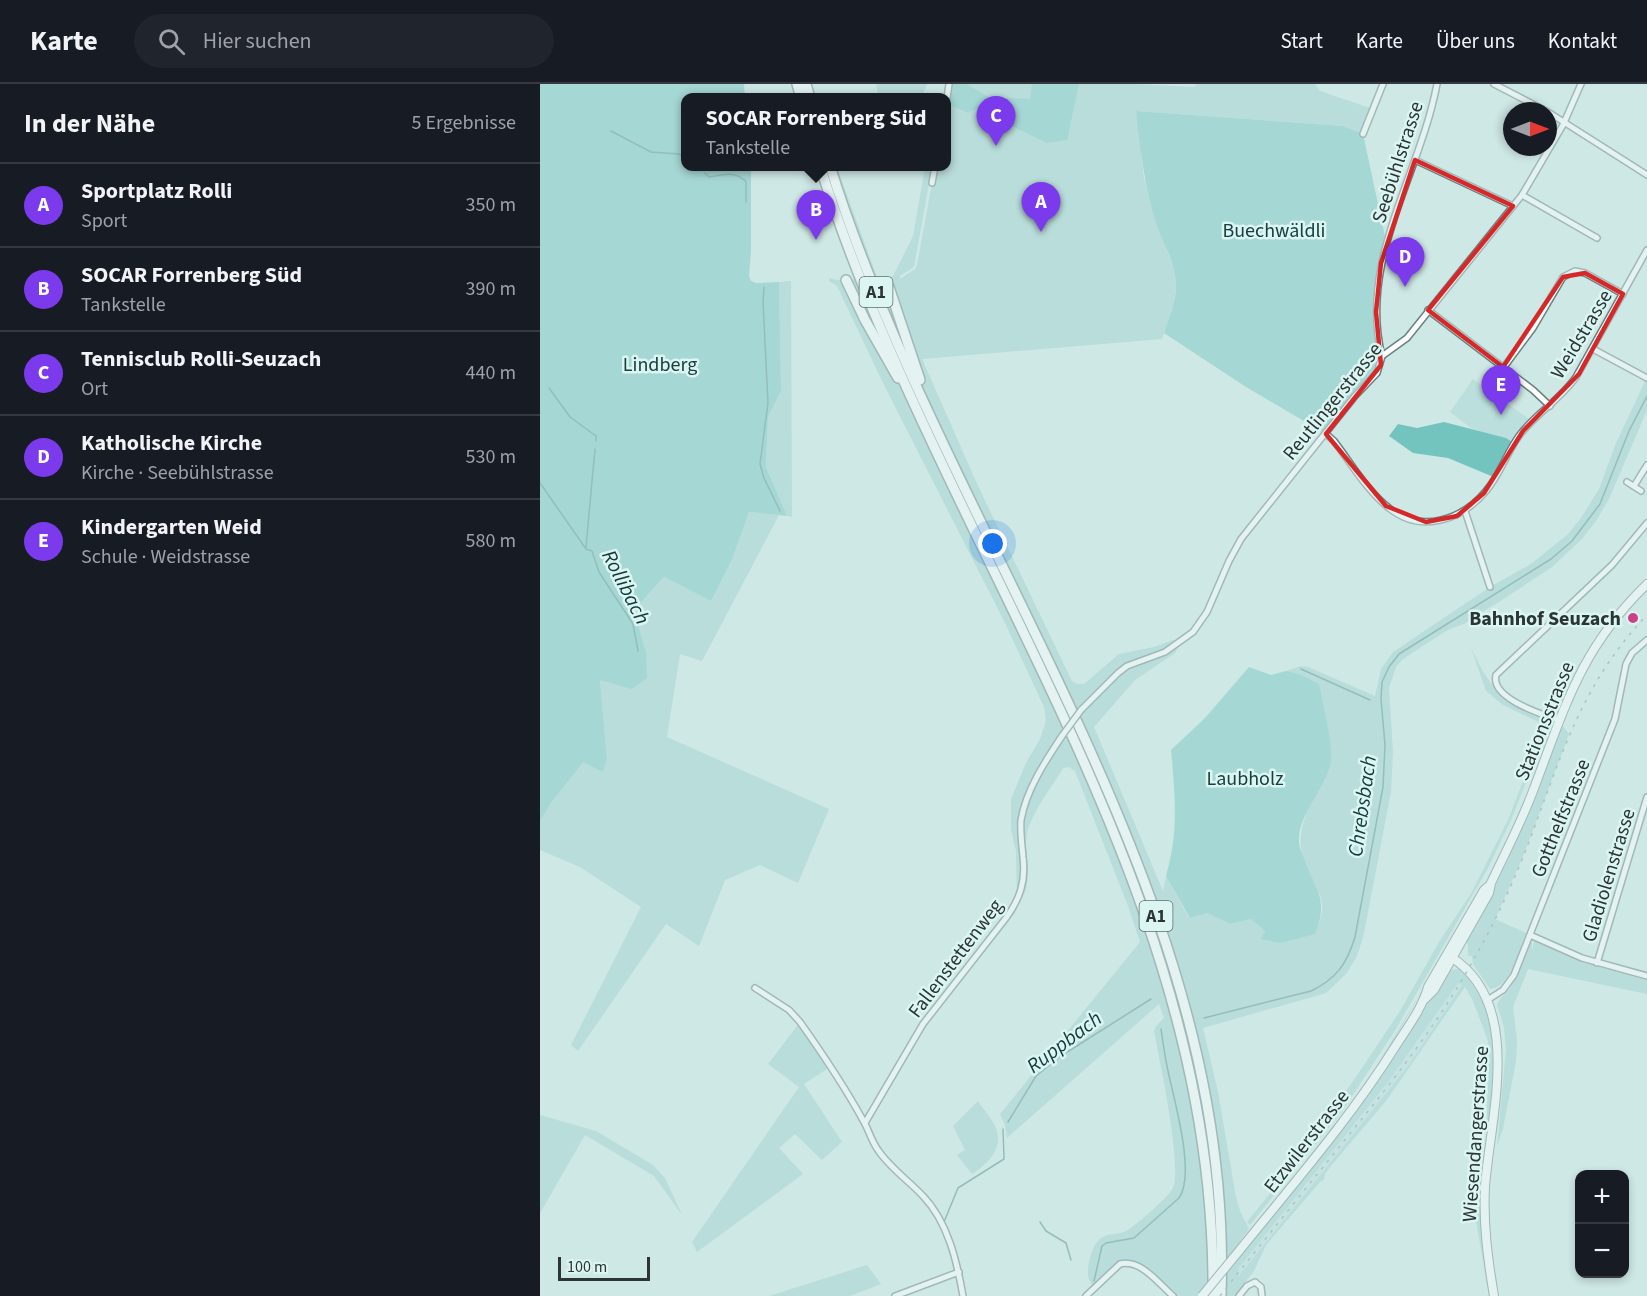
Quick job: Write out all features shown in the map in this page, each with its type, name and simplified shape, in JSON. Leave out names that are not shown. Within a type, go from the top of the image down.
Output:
[{"type":"highway","name":"A1","points":[[822,171],[861,279],[914,403],[1080,750],[1116,835],[1151,928],[1180,1028],[1200,1120],[1210,1204],[1213,1296]]},
{"type":"highway","name":"A1","points":[[832,171],[875,290],[929,415],[1087,745],[1133,855],[1167,950],[1195,1051],[1210,1127],[1220,1209],[1221,1296]]},
{"type":"highway","name":"A1","points":[[846,280],[885,357],[914,403]]},
{"type":"highway","name":"A1","points":[[889,287],[903,335],[924,392],[929,415]]},
{"type":"main road","name":"Stationsstrasse","points":[[1491,884],[1533,792],[1558,720],[1579,673],[1596,645],[1624,608],[1647,584]]},
{"type":"main road","name":"Etzwilerstrasse","points":[[1202,1296],[1347,1117],[1391,1054],[1425,999],[1428,987],[1451,956],[1484,890],[1491,884]]},
{"type":"main road","name":"Wiesendangerstrasse","points":[[1451,956],[1470,973],[1486,1001],[1496,1028],[1499,1055],[1485,1204],[1486,1247],[1494,1296]]},
{"type":"street","points":[[1363,134],[1383,84]]},
{"type":"street","name":"Seebühlstrasse","points":[[1382,356],[1376,312],[1386,241],[1415,160],[1437,84]]},
{"type":"street","points":[[1494,84],[1528,102]]},
{"type":"street","points":[[1510,92],[1514,84]]},
{"type":"street","name":"Reutlingerstrasse","points":[[1198,626],[1207,612],[1241,539],[1355,396],[1377,373],[1382,356],[1407,338],[1522,195],[1564,122],[1581,84]]},
{"type":"street","points":[[1557,118],[1647,175]]},
{"type":"street","points":[[1415,160],[1513,206]]},
{"type":"street","points":[[932,183],[934,171]]},
{"type":"street","points":[[1522,195],[1597,238]]},
{"type":"street","name":"Weidstrasse","points":[[1326,434],[1336,443],[1382,502],[1396,513],[1414,520],[1430,522],[1450,518],[1465,511],[1491,485],[1523,431],[1576,378],[1647,250]]},
{"type":"street","points":[[1504,367],[1533,328],[1563,277],[1575,271],[1585,273],[1623,294]]},
{"type":"street","points":[[1428,310],[1504,367],[1550,406]]},
{"type":"street","points":[[1593,349],[1647,378]]},
{"type":"street","points":[[1634,486],[1647,465]]},
{"type":"street","points":[[1627,482],[1641,491]]},
{"type":"street","points":[[1465,511],[1490,587]]},
{"type":"street","points":[[1558,720],[1511,699],[1497,687],[1496,675],[1612,565],[1647,523]]},
{"type":"street","name":"Fallenstettenweg","points":[[865,1123],[917,1033],[1017,902],[1023,883],[1021,830],[1023,811],[1036,780],[1062,736],[1081,710],[1118,673],[1127,666],[1165,652],[1198,626]]},
{"type":"street","name":"Gotthelfstrasse","points":[[1486,1001],[1501,992],[1511,980],[1615,719],[1626,664],[1632,653],[1647,640]]},
{"type":"street","name":"Gladiolenstrasse","points":[[1597,963],[1647,797]]},
{"type":"street","points":[[1530,935],[1597,963],[1647,976]]},
{"type":"street","points":[[755,988],[789,1010],[800,1022],[865,1123],[877,1149],[889,1165],[932,1207],[949,1240],[959,1272],[963,1296]]},
{"type":"street","points":[[1086,1296],[1120,1264],[1126,1262],[1139,1266],[1173,1296]]},
{"type":"street","points":[[895,1296],[959,1272]]},
{"type":"street","points":[[1239,1296],[1247,1286],[1255,1282],[1261,1287],[1262,1296]]},
{"type":"highlighted area","points":[[1415,160],[1513,206],[1428,310],[1503,367],[1563,277],[1585,273],[1623,294],[1579,374],[1523,431],[1484,493],[1457,516],[1426,522],[1386,506],[1326,434],[1381,365],[1376,312],[1381,263]]},
{"type":"shaded area","points":[[876,84],[927,84],[924,93],[878,93]]},
{"type":"shaded area","points":[[967,84],[1135,84],[1195,87],[1196,84],[1315,84],[1320,91],[1373,109],[1363,134],[1343,126],[1136,111],[1144,178],[1175,272],[1174,303],[1162,339],[922,359],[979,488],[1072,681],[1084,684],[1119,654],[1154,647],[1173,640],[1182,640],[1175,653],[1135,680],[1094,727],[1163,891],[1166,876],[1189,918],[1207,913],[1230,924],[1251,919],[1265,931],[1262,939],[1314,934],[1321,917],[1322,902],[1304,860],[1301,846],[1301,831],[1306,816],[1299,674],[1286,671],[1301,666],[1308,667],[1375,696],[1381,669],[1393,652],[1490,587],[1531,564],[1568,534],[1599,489],[1616,443],[1647,377],[1647,410],[1609,499],[1582,539],[1552,567],[1466,623],[1448,630],[1421,647],[1396,667],[1389,688],[1393,752],[1391,792],[1363,938],[1356,958],[1346,974],[1326,993],[1203,1028],[1218,1092],[1236,1197],[1249,1229],[1239,1242],[1247,1235],[1239,1243],[1238,1257],[1356,1111],[1449,970],[1459,969],[1474,987],[1493,1033],[1496,1066],[1489,1135],[1487,1125],[1488,1041],[1473,1001],[1465,987],[1386,1101],[1330,1167],[1324,1176],[1325,1179],[1266,1245],[1254,1271],[1240,1289],[1238,1296],[1173,1296],[1139,1266],[1127,1262],[1094,1289],[1088,1276],[1091,1255],[1098,1241],[1104,1236],[1125,1232],[1138,1222],[1169,1194],[1175,1179],[1173,1139],[1154,1031],[1164,1018],[1159,1004],[1007,1138],[1000,1114],[1140,942],[1075,771],[1069,767],[1063,768],[1029,826],[1026,839],[1027,884],[1024,895],[1017,902],[1016,851],[1011,830],[1011,799],[1026,763],[1040,739],[1046,721],[1044,707],[1004,621],[884,385],[837,286],[829,281],[829,278],[854,279],[815,171],[838,171],[877,277],[893,276],[913,236],[924,171],[931,171],[914,267],[900,276],[900,279],[915,269],[917,265],[934,171],[951,171],[951,106],[968,113],[980,107],[1007,111],[1006,97],[989,97]],"holes":[[[1458,983],[1462,985],[1408,1066],[1238,1277],[1238,1269],[1388,1082]]]},
{"type":"shaded area","points":[[791,281],[792,517],[787,516],[766,467],[768,417],[781,391],[779,282]]},
{"type":"shaded area","points":[[1473,379],[1532,421],[1514,443],[1506,438],[1471,428],[1450,412]]},
{"type":"shaded area","points":[[749,512],[779,515],[702,661],[680,654],[667,737],[829,809],[798,883],[760,865],[725,880],[699,946],[666,924],[578,1051],[571,1045],[641,907],[580,867],[540,850],[540,821],[583,761],[603,771],[607,759],[600,680],[646,652],[634,610],[664,577],[711,601],[732,560]]},
{"type":"shaded area","points":[[1470,645],[1483,671],[1498,691],[1517,706],[1544,717],[1548,727],[1511,820],[1488,868],[1396,1029],[1343,1110],[1250,1225],[1247,1222],[1303,1152],[1400,1011],[1439,942],[1472,892],[1508,820],[1545,725],[1503,705],[1486,691]]},
{"type":"shaded area","points":[[1562,725],[1569,734],[1522,859],[1495,919],[1526,933],[1509,975],[1497,987],[1490,989],[1473,964],[1472,956],[1468,956],[1466,940],[1518,834]]},
{"type":"shaded area","points":[[1535,937],[1567,952],[1647,976],[1647,994],[1528,969],[1513,1007],[1517,1040],[1516,1061],[1503,1129],[1497,1146],[1506,1050],[1504,1027],[1497,1005],[1511,987],[1529,943],[1532,942],[1532,951]]},
{"type":"shaded area","points":[[1427,982],[1380,1064],[1335,1128],[1255,1226],[1351,1103],[1376,1067]]},
{"type":"shaded area","points":[[1458,982],[1462,985],[1408,1066],[1238,1278],[1238,1269],[1388,1082]]},
{"type":"shaded area","points":[[800,1022],[830,1067],[804,1084],[842,1142],[822,1160],[795,1134],[779,1148],[803,1174],[697,1252],[692,1242],[799,1087],[768,1064]]},
{"type":"shaded area","points":[[978,1101],[993,1123],[998,1134],[998,1141],[994,1154],[972,1174],[957,1155],[965,1150],[953,1126]]},
{"type":"shaded area","points":[[540,1115],[596,1131],[653,1165],[665,1178],[682,1215],[654,1176],[585,1135],[540,1213]]},
{"type":"shaded area","points":[[1470,1186],[1478,1186],[1483,1190],[1492,1296],[1489,1296]]},
{"type":"shaded area","points":[[867,1265],[881,1284],[850,1296],[769,1296]]},
{"type":"green space","name":"Lindberg","points":[[540,84],[744,84],[745,93],[681,93],[681,171],[751,171],[749,276],[751,281],[756,283],[779,282],[781,391],[768,417],[766,467],[787,516],[749,512],[732,560],[711,601],[664,577],[634,610],[646,652],[647,678],[632,689],[600,680],[607,759],[603,772],[583,762],[540,821]]},
{"type":"green space","points":[[951,84],[967,84],[989,97],[1030,99],[1032,84],[1079,84],[1067,140],[1047,143],[1008,124],[1006,111],[981,107],[968,113],[951,106]]},
{"type":"green space","name":"Buechwäldli","points":[[1136,111],[1343,126],[1363,134],[1386,241],[1378,286],[1381,365],[1326,434],[1246,387],[1164,333],[1175,296],[1176,283],[1171,261],[1149,198]]},
{"type":"green space","points":[[1444,422],[1506,438],[1514,443],[1496,478],[1448,458],[1413,453],[1389,436],[1398,424],[1417,428]]},
{"type":"green space","name":"Laubholz","points":[[1249,667],[1271,675],[1286,671],[1299,674],[1319,684],[1331,747],[1328,772],[1302,822],[1299,842],[1319,894],[1321,911],[1319,921],[1315,934],[1280,943],[1261,939],[1265,931],[1251,919],[1230,924],[1207,913],[1190,918],[1166,876],[1174,828],[1175,798],[1171,750],[1205,718]]},
{"type":"waterway","points":[[611,131],[651,152],[681,155]]},
{"type":"waterway","points":[[705,173],[709,177],[729,174],[742,178],[746,182],[746,202]]},
{"type":"waterway","points":[[764,287],[768,403],[760,464],[764,478],[780,511]]},
{"type":"waterway","points":[[549,388],[570,417],[596,436],[596,441]]},
{"type":"waterway","name":"Chrebsbach","points":[[1204,1018],[1311,991],[1334,976],[1344,963],[1355,937],[1383,787],[1385,745],[1381,699],[1382,682],[1389,667],[1399,654],[1551,559],[1572,541],[1600,504],[1629,431],[1647,396]]},
{"type":"waterway","points":[[586,547],[595,449]]},
{"type":"waterway","name":"Rollibach","points":[[540,483],[586,549],[592,551],[599,572],[633,624],[638,651]]},
{"type":"waterway","points":[[1301,669],[1370,700]]},
{"type":"waterway","name":"Ruppbach","points":[[1008,1122],[1036,1076],[1061,1056],[1151,999]]},
{"type":"waterway","name":"Chrebsbach","points":[[1094,1281],[1102,1246],[1106,1243],[1134,1238],[1179,1198],[1184,1187],[1185,1155],[1161,1029]]},
{"type":"waterway","name":"Ruppbach","points":[[944,1222],[958,1188],[1004,1159],[1003,1129]]},
{"type":"waterway","points":[[1040,1222],[1046,1231],[1066,1243],[1071,1260]]},
{"type":"railway","points":[[1220,1296],[1380,1097],[1446,1005],[1483,943],[1504,900],[1529,842],[1563,750],[1590,694],[1606,667],[1647,615]]},
{"type":"place","name":"Tennisclub Rolli-Seuzach","points":[[996,146]]},
{"type":"place","name":"Sportplatz Rolli","points":[[1041,232]]},
{"type":"place","name":"SOCAR Forrenberg Süd","points":[[816,240]]},
{"type":"place","name":"Katholische Kirche","points":[[1405,287]]},
{"type":"place","name":"Kindergarten Weid","points":[[1501,415]]},
{"type":"place","name":"Bahnhof Seuzach","points":[[1633,618]]}]
